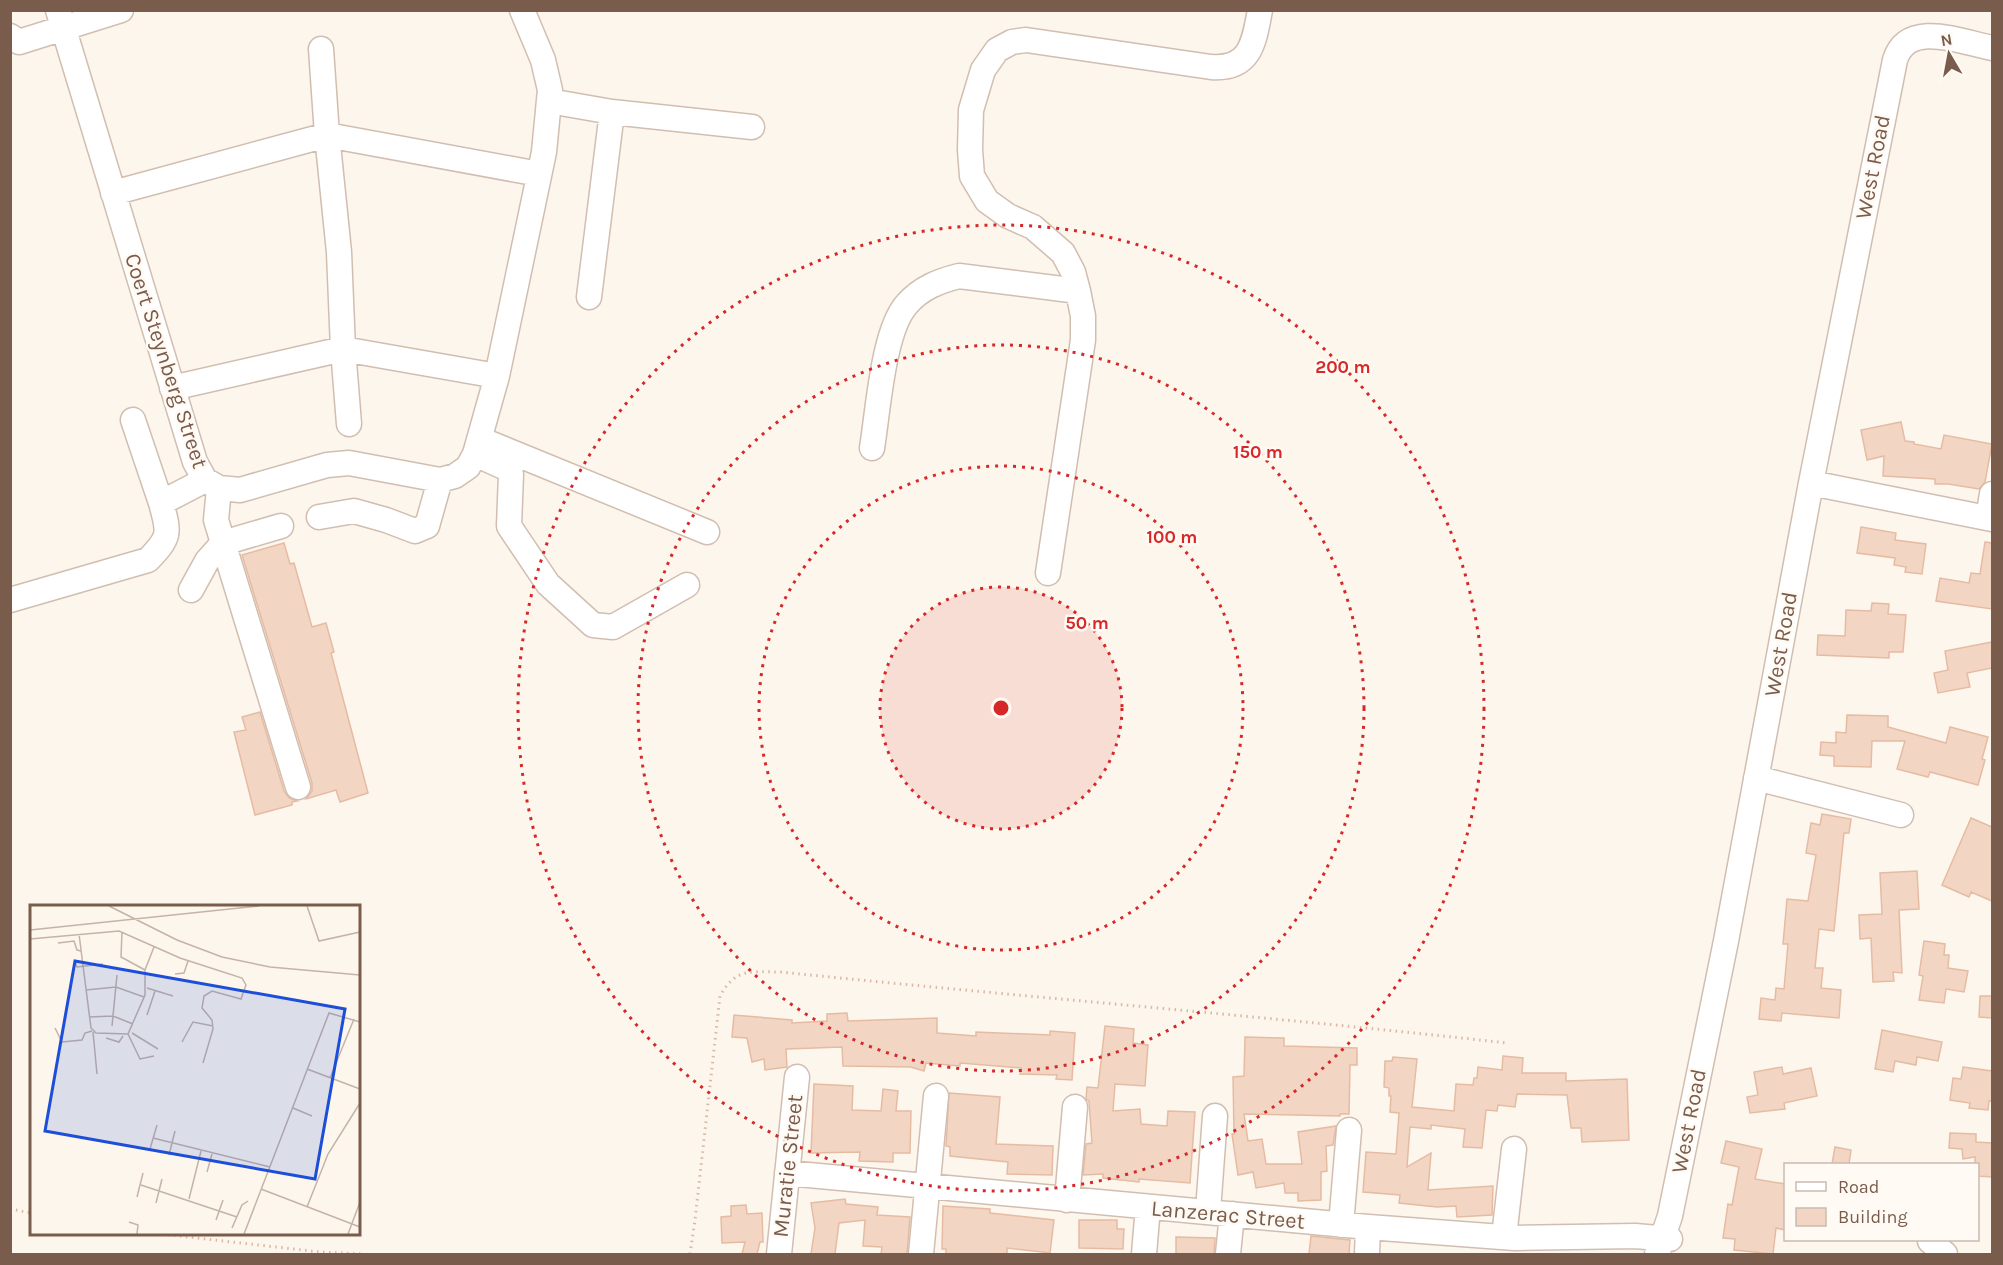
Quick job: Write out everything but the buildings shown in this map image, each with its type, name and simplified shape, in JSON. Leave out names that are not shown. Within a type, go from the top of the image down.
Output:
[{"type":"street","points":[[10,36],[19,42],[61,19],[121,10]]},
{"type":"street","points":[[319,517],[354,511],[415,531],[427,526],[440,480],[455,476],[468,467],[477,447],[497,376],[544,152],[550,90],[543,60],[522,10]]},
{"type":"street","points":[[1048,573],[1083,340],[1083,316],[1073,272],[1063,253],[1033,227],[1008,216],[987,201],[972,176],[969,150],[971,110],[983,70],[997,50],[1012,42],[1026,40],[1211,67],[1228,67],[1243,59],[1251,48],[1260,10]]},
{"type":"street","name":"Coert Steynberg Street","points":[[61,19],[195,462],[212,484],[240,490],[327,465],[349,462],[440,480]]},
{"type":"street","name":"West Road","points":[[1665,1243],[1726,941],[1811,483],[1894,60],[1904,43],[1923,35],[1992,48]]},
{"type":"street","points":[[321,49],[339,252],[349,424]]},
{"type":"street","points":[[549,101],[612,112],[752,127]]},
{"type":"street","points":[[589,297],[612,112]]},
{"type":"street","points":[[113,193],[327,135],[539,174]]},
{"type":"street","points":[[872,448],[887,354],[895,323],[906,305],[924,288],[959,276],[1078,291]]},
{"type":"street","points":[[172,388],[343,349],[497,376]]},
{"type":"street","points":[[10,600],[148,560],[164,543],[168,527],[133,420]]},
{"type":"street","points":[[477,447],[706,532]]},
{"type":"street","points":[[477,447],[511,474],[508,526],[548,584],[593,625],[613,627],[687,585]]},
{"type":"street","points":[[1811,483],[1991,510]]},
{"type":"street","points":[[161,503],[212,484],[216,520],[298,787]]},
{"type":"street","points":[[191,590],[207,561],[223,543],[281,526]]},
{"type":"street","points":[[1756,778],[1901,815]]},
{"type":"street","name":"Muratie Street","points":[[779,1254],[797,1077]]},
{"type":"street","points":[[921,1254],[936,1096]]},
{"type":"street","points":[[1067,1200],[1075,1107]]},
{"type":"street","points":[[1208,1211],[1215,1116]]},
{"type":"street","points":[[1341,1225],[1349,1130]]},
{"type":"street","points":[[1514,1149],[1518,1243]]},
{"type":"street","name":"Lanzerac Street","points":[[788,1173],[1148,1208],[1208,1211],[1518,1243],[1635,1236],[1665,1243]]},
{"type":"street","points":[[1144,1254],[1148,1208]]},
{"type":"street","points":[[1228,1254],[1238,1214]]},
{"type":"street","points":[[1238,1214],[1242,1254]]},
{"type":"street","points":[[1367,1254],[1368,1227]]},
{"type":"path","points":[[690,1254],[720,996],[726,984],[735,976],[748,972],[781,972],[1507,1043]]},
{"type":"path","points":[[10,1209],[30,1213]]},
{"type":"path","points":[[179,1235],[320,1252],[362,1254]]}]
